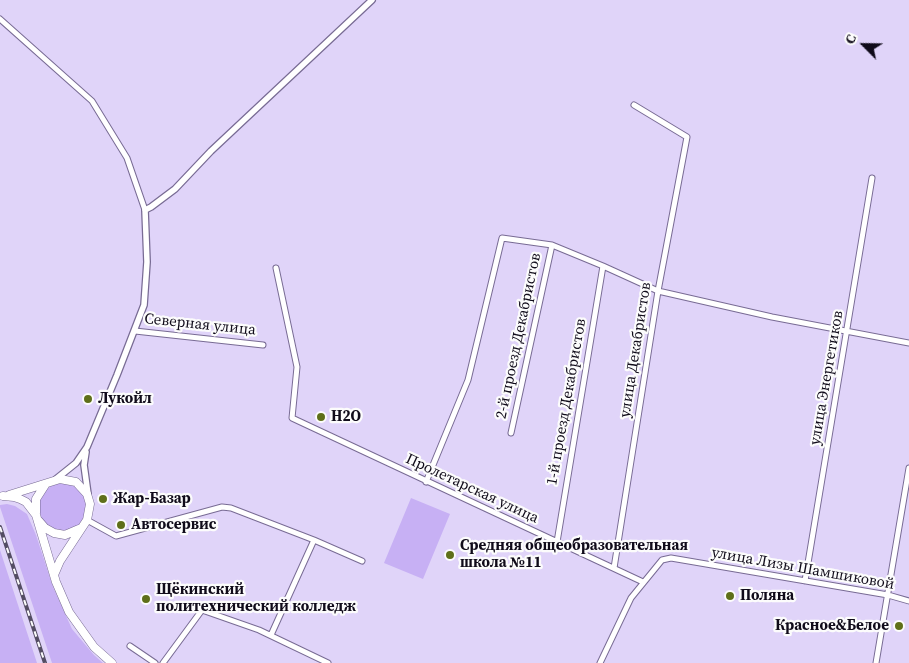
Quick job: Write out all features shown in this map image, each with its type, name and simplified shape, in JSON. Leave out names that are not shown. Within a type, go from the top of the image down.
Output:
[{"type":"main road","points":[[1,497],[52,481],[66,479],[76,482],[84,489],[89,499],[90,510],[86,522],[60,561],[54,574]]},
{"type":"main road","points":[[52,481],[41,489],[36,499],[37,517],[60,594],[78,627],[94,647],[112,663]]},
{"type":"main road","points":[[1,497],[14,496],[26,502],[45,528],[60,534],[70,534],[86,522]]},
{"type":"street","points":[[145,210],[176,189],[211,151],[372,0]]},
{"type":"street","points":[[0,19],[92,101],[127,158],[145,210],[147,262],[144,305],[87,447],[76,463],[52,481]]},
{"type":"street","name":"улица Декабристов","points":[[614,568],[658,291],[687,137],[634,105]]},
{"type":"street","name":"улица Энергетиков","points":[[805,581],[872,178]]},
{"type":"street","points":[[426,482],[468,380],[502,238],[552,244],[658,291],[772,317],[909,343]]},
{"type":"street","name":"2-й проезд Декабристов","points":[[512,433],[552,244]]},
{"type":"street","name":"1-й проезд Декабристов","points":[[556,542],[603,266]]},
{"type":"street","name":"Пролетарская улица","points":[[276,268],[297,367],[292,418],[643,582]]},
{"type":"street","name":"Северная улица","points":[[135,331],[263,345]]},
{"type":"street","points":[[87,447],[84,465],[89,499]]},
{"type":"street","points":[[876,663],[909,468]]},
{"type":"street","points":[[86,522],[116,536],[222,507],[231,508],[362,561]]},
{"type":"street","points":[[271,635],[314,540]]},
{"type":"street","name":"улица Лизы Шамшиковой","points":[[600,663],[631,598],[662,560],[671,558],[888,595],[909,601]]},
{"type":"street","points":[[163,663],[202,610],[271,635],[328,663]]},
{"type":"street","points":[[130,646],[155,663]]},
{"type":"shaded area","points":[[58,483],[68,483],[80,490],[87,502],[87,512],[80,524],[68,531],[58,531],[50,527],[43,520],[39,512],[39,502],[43,494],[50,487]]},
{"type":"shaded area","points":[[411,498],[450,514],[423,579],[384,563]]},
{"type":"shaded area","points":[[0,505],[15,506],[27,514],[53,587],[72,629],[103,663],[52,663],[0,507]]},
{"type":"shaded area","points":[[0,550],[37,663],[0,663]]},
{"type":"railway","points":[[0,527],[45,663]]},
{"type":"place","name":"Лукойл","points":[[88,399]]},
{"type":"place","name":"Н2О","points":[[321,417]]},
{"type":"place","name":"Жар-Базар","points":[[103,499]]},
{"type":"place","name":"Автосервис","points":[[121,525]]},
{"type":"place","name":"Средняя общеобразовательная школа №11","points":[[450,555]]},
{"type":"place","name":"Поляна","points":[[730,596]]},
{"type":"place","name":"Щёкинский политехнический колледж","points":[[146,599]]},
{"type":"place","name":"Красное&Белое","points":[[899,626]]}]
